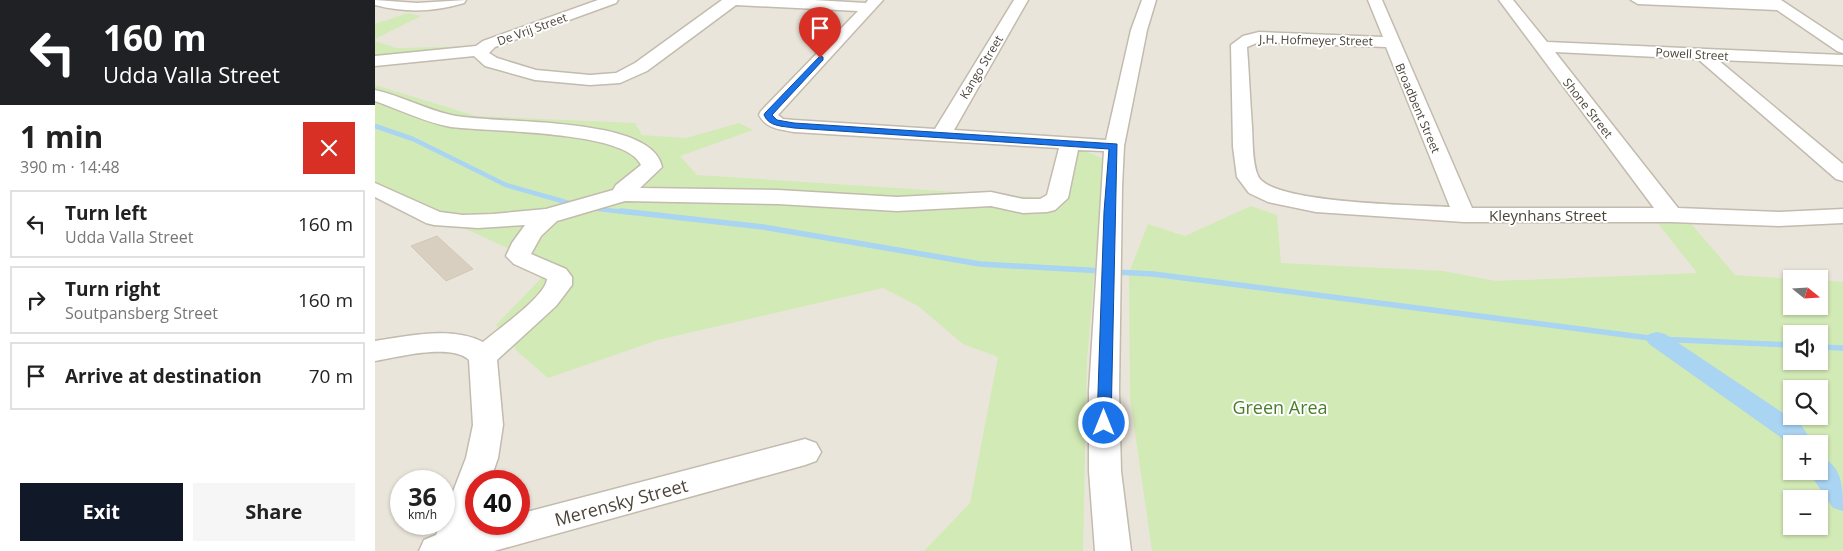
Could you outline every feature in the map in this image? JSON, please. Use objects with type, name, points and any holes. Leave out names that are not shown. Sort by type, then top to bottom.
[{"type":"street","points":[[375,1],[409,8],[433,7],[459,0]]},
{"type":"street","name":"De Vrij Street","points":[[611,0],[489,44],[481,50],[482,56],[491,62],[535,75],[590,80],[620,78],[641,67],[733,0]]},
{"type":"street","points":[[729,0],[873,4]]},
{"type":"street","name":"Kango Street","points":[[941,135],[1021,0]]},
{"type":"street","points":[[1113,551],[1105,472],[1104,391],[1109,212],[1114,146],[1139,30],[1149,0]]},
{"type":"street","name":"Broadbent Street","points":[[1375,0],[1463,214]]},
{"type":"street","name":"Shone Street","points":[[1505,0],[1671,215]]},
{"type":"street","points":[[1638,0],[1776,3],[1843,48]]},
{"type":"street","points":[[873,4],[768,115],[774,122],[794,126],[1114,146]]},
{"type":"street","name":"J.H. Hofmeyer Street","points":[[1257,188],[1248,177],[1243,147],[1239,45],[1249,39],[1259,37],[1391,42]]},
{"type":"street","name":"Powell Street","points":[[1541,46],[1843,60]]},
{"type":"street","points":[[375,61],[481,50]]},
{"type":"street","points":[[1702,54],[1843,175]]},
{"type":"street","points":[[375,95],[451,121],[582,131],[622,141],[641,152],[651,161],[652,167],[625,190],[624,194]]},
{"type":"street","points":[[375,189],[434,218],[482,222],[551,215],[624,194],[778,197],[897,204],[991,199],[1023,206],[1040,206],[1053,202],[1059,194],[1070,143]]},
{"type":"street","name":"Kleynhans Street","points":[[1257,188],[1276,196],[1316,205],[1463,214],[1671,215],[1779,219],[1843,216]]},
{"type":"street","points":[[483,357],[538,308],[559,285],[560,279],[557,274],[527,263],[518,256],[525,242],[538,225],[551,215]]},
{"type":"street","points":[[375,352],[407,346],[455,344],[471,348],[483,357],[488,425],[481,458],[443,549]]},
{"type":"street","name":"Merensky Street","points":[[443,549],[805,452]]},
{"type":"shaded area","points":[[375,0],[1843,0],[1843,551],[375,551]]},
{"type":"green space","points":[[408,13],[421,16],[375,39],[375,24]]},
{"type":"green space","points":[[375,41],[397,48],[482,46],[381,63],[375,67]]},
{"type":"green space","points":[[375,85],[476,116],[635,123],[642,135],[686,138],[739,123],[753,130],[680,156],[697,175],[1065,199],[1078,148],[1104,159],[1087,360],[1083,551],[924,551],[970,503],[998,357],[963,344],[918,306],[883,288],[658,340],[548,378],[518,352],[496,325],[551,268],[375,187]]},
{"type":"green space","name":"Green Area","points":[[1251,206],[1277,215],[1281,263],[1443,271],[1496,281],[1697,273],[1656,221],[1687,219],[1735,275],[1783,278],[1783,315],[1828,315],[1828,281],[1843,282],[1843,551],[1152,551],[1130,398],[1129,273],[1148,224],[1185,236]]},
{"type":"building","points":[[437,236],[473,269],[446,281],[411,246]]},
{"type":"waterway","points":[[375,126],[413,139],[506,185],[576,205]]},
{"type":"waterway","points":[[590,208],[633,213]]},
{"type":"waterway","points":[[621,211],[763,227],[980,264],[1104,271]]},
{"type":"waterway","points":[[1115,272],[1153,274],[1657,339],[1783,345]]},
{"type":"waterway","points":[[1657,339],[1794,435]]},
{"type":"waterway","points":[[1828,347],[1843,348]]},
{"type":"waterway","points":[[1828,479],[1843,500]]},
{"type":"route","points":[[820,58],[768,115],[770,119],[774,122],[794,126],[1114,146],[1109,212],[1104,423]]}]
